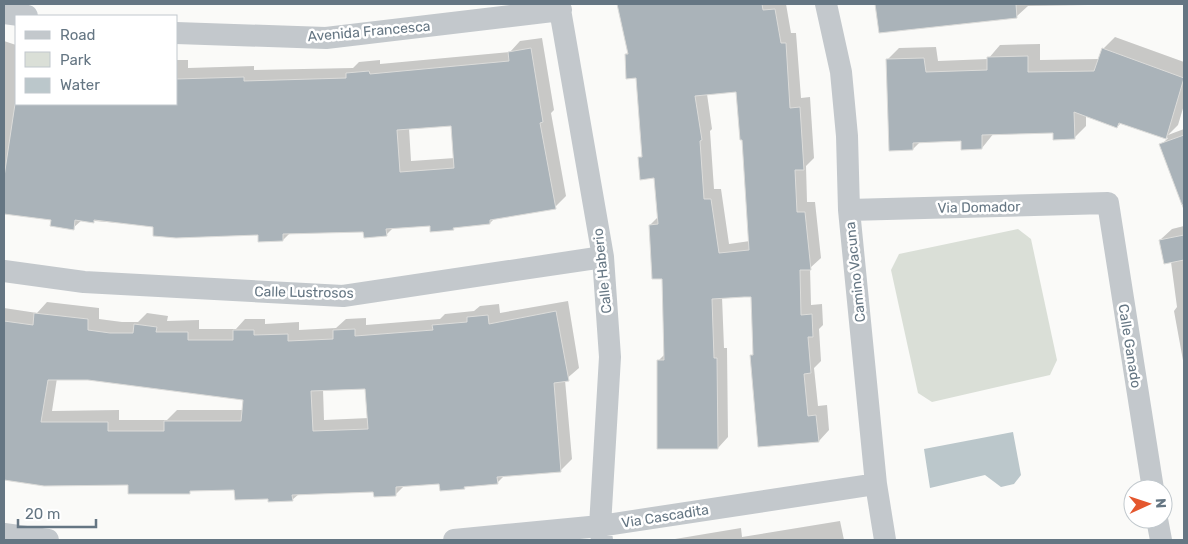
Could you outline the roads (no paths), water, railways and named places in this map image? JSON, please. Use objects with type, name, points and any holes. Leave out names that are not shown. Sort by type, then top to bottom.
[{"type":"street","name":"Camino Vacuna","points":[[826,4],[840,72],[847,136],[849,210],[876,484],[885,540]]},
{"type":"street","name":"Avenida Francesca","points":[[178,33],[326,38],[560,7]]},
{"type":"street","name":"Calle Haberio","points":[[560,7],[603,257],[610,357],[601,533]]},
{"type":"street","points":[[4,13],[19,15]]},
{"type":"street","name":"Via Domador","points":[[849,210],[1108,203]]},
{"type":"street","name":"Calle Ganado","points":[[1108,203],[1151,479]]},
{"type":"street","name":"Calle Lustrosos","points":[[4,271],[84,282],[343,296],[603,257]]},
{"type":"street","name":"Via Cascadita","points":[[454,540],[601,533],[876,484]]},
{"type":"street","points":[[4,534],[48,540]]},
{"type":"water","points":[[1013,432],[1021,475],[1014,484],[1001,487],[985,475],[930,488],[924,449]]}]
